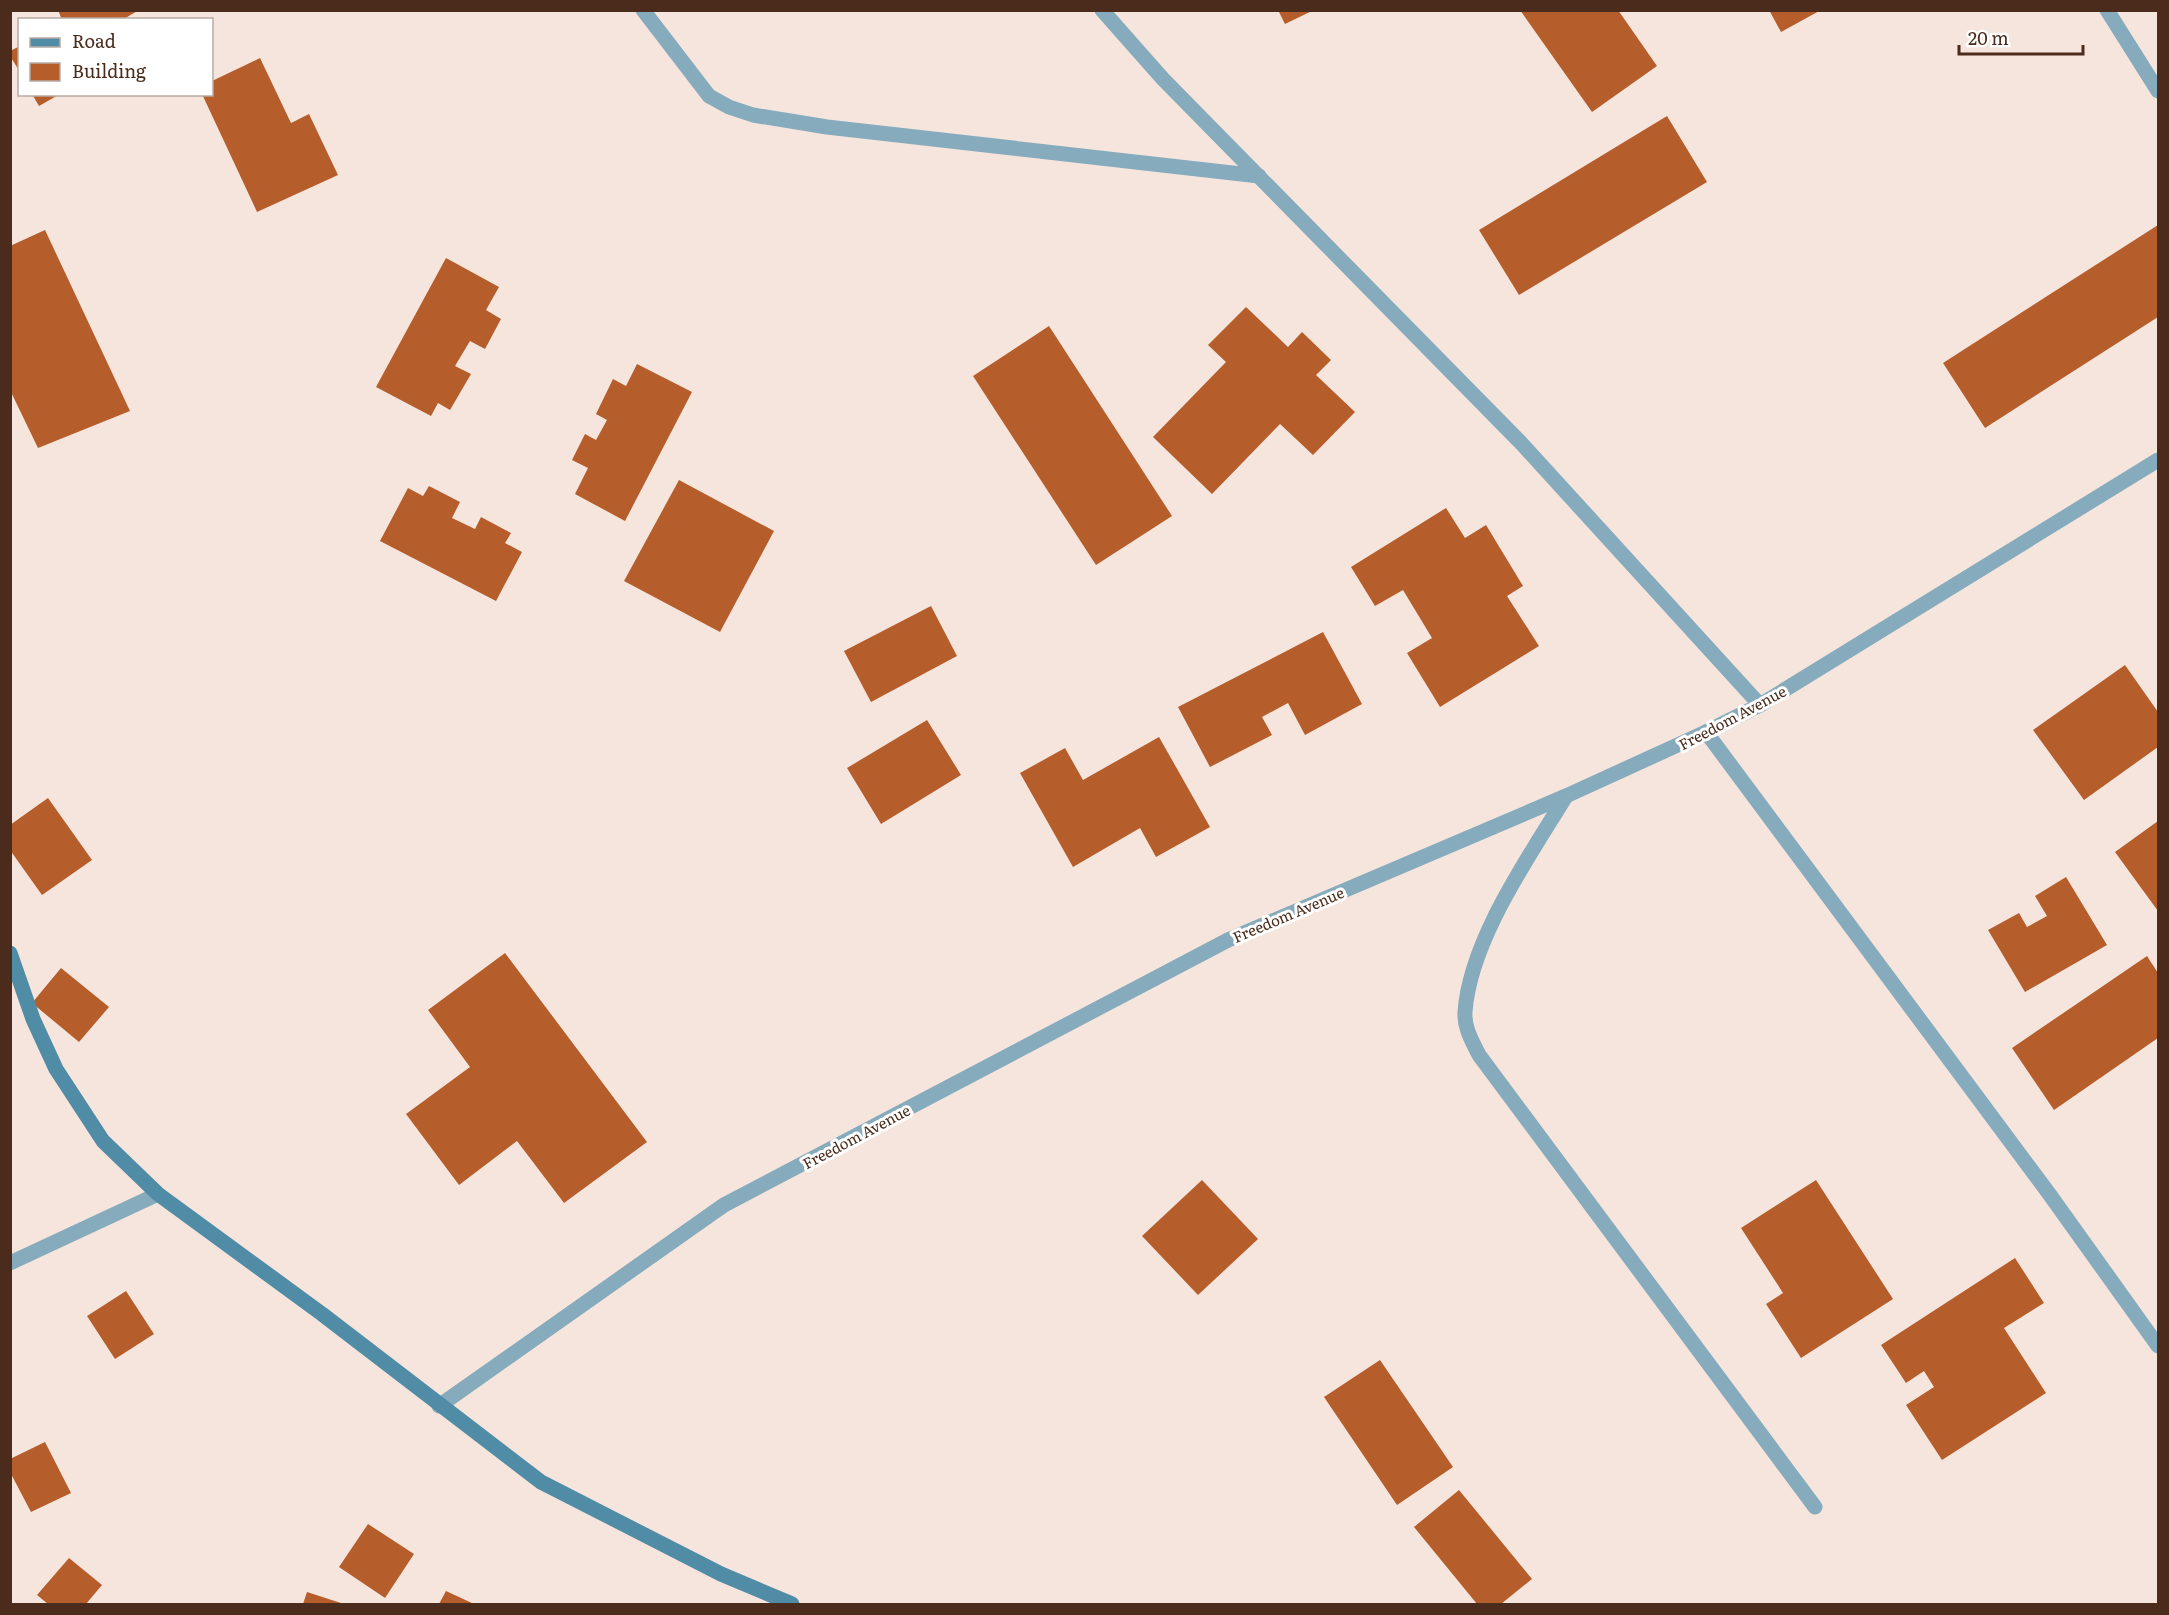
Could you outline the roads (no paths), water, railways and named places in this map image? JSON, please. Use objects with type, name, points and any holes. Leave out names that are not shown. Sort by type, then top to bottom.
[{"type":"street","points":[[643,10],[709,96],[729,107],[753,115],[826,127],[1259,176]]},
{"type":"street","points":[[1102,10],[1163,79],[1522,444],[1760,705]]},
{"type":"street","points":[[2107,10],[2158,91]]},
{"type":"street","name":"Freedom Avenue","points":[[439,1406],[724,1205],[1227,940],[1566,796],[1760,705],[2158,460]]},
{"type":"street","points":[[1706,732],[2050,1195],[2158,1346]]},
{"type":"street","points":[[1566,796],[1488,931],[1471,982],[1465,1013],[1468,1034],[1479,1055],[1815,1507]]},
{"type":"street","points":[[10,953],[33,1019],[56,1069],[103,1141],[158,1194],[322,1314],[541,1482],[721,1574],[792,1605]]},
{"type":"street","points":[[10,1263],[158,1194]]}]
